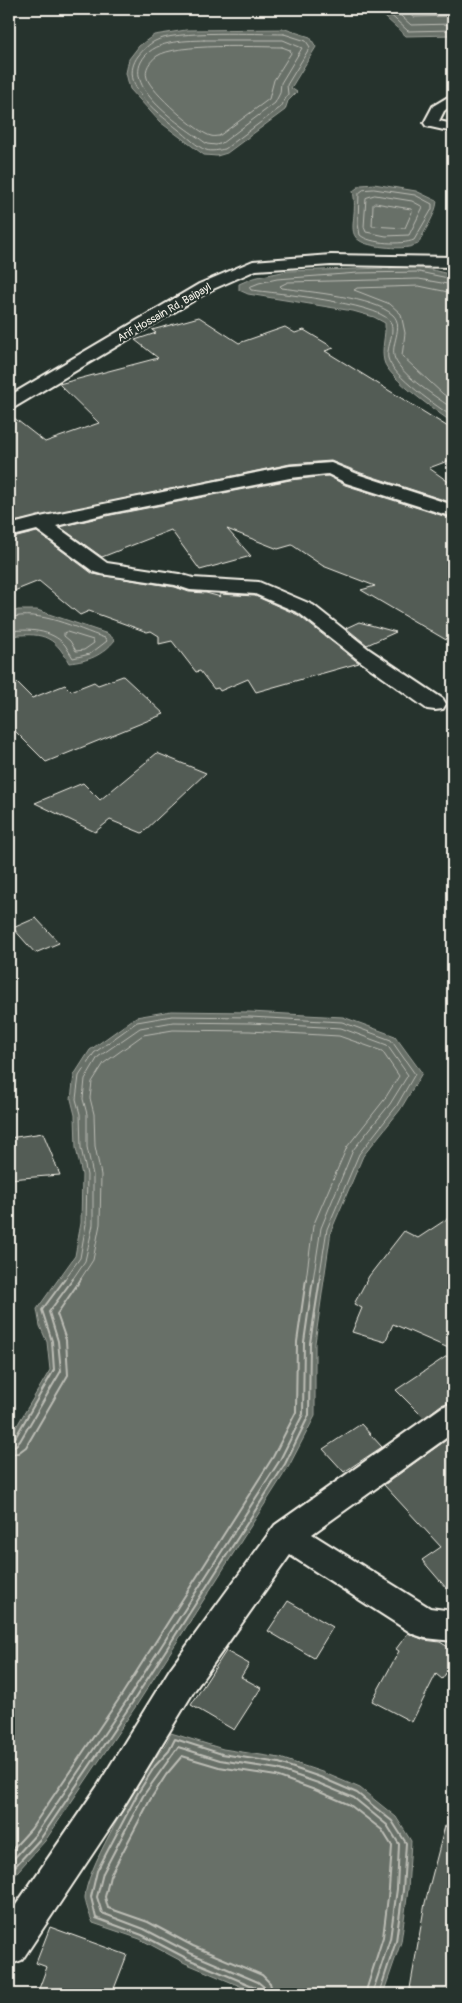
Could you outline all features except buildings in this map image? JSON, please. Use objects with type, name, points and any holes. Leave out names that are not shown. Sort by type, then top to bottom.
[{"type":"street","points":[[453,98],[438,109],[430,123],[453,128]]},
{"type":"street","name":"Arif Hossain Rd, Baipayl","points":[[9,403],[205,287],[253,266],[331,260],[453,262]]},
{"type":"street","points":[[9,531],[106,508],[290,472],[331,468],[353,480],[453,511]]},
{"type":"street","points":[[40,524],[101,568],[178,580],[190,584],[243,586],[268,591],[306,609],[363,654],[435,704]]},
{"type":"street","points":[[9,1947],[109,1799],[182,1680],[286,1535],[453,1416]]},
{"type":"street","points":[[286,1535],[425,1623],[453,1626]]},
{"type":"water","points":[[376,9],[453,9],[453,35],[406,36]]},
{"type":"water","points":[[285,29],[310,37],[316,47],[291,88],[297,92],[288,101],[285,110],[227,153],[217,156],[204,155],[160,122],[130,89],[126,73],[129,59],[139,46],[154,35],[186,30]]},
{"type":"water","points":[[374,184],[416,191],[437,201],[432,217],[418,244],[397,248],[384,247],[369,245],[360,241],[355,236],[353,230],[353,191],[361,185]]},
{"type":"water","points":[[420,267],[453,275],[453,423],[403,385],[387,368],[383,356],[385,323],[374,317],[353,311],[248,294],[239,290],[239,284],[253,278],[287,271]]},
{"type":"water","points":[[18,610],[37,610],[108,634],[115,640],[110,646],[94,657],[69,663],[57,646],[45,637],[37,635],[9,636],[9,614]]},
{"type":"water","points":[[171,1011],[250,1012],[343,1017],[395,1036],[422,1073],[400,1110],[363,1156],[331,1231],[315,1343],[315,1416],[289,1466],[136,1706],[45,1841],[9,1881],[9,1439],[50,1370],[47,1342],[40,1326],[37,1309],[75,1256],[81,1223],[82,1175],[76,1148],[75,1115],[71,1099],[74,1075],[90,1050],[136,1017]]},
{"type":"water","points":[[171,1733],[223,1749],[280,1758],[322,1772],[360,1788],[396,1817],[411,1841],[408,1890],[401,1942],[383,1994],[259,1994],[185,1963],[140,1939],[93,1923],[85,1898],[92,1871],[120,1815]]}]
